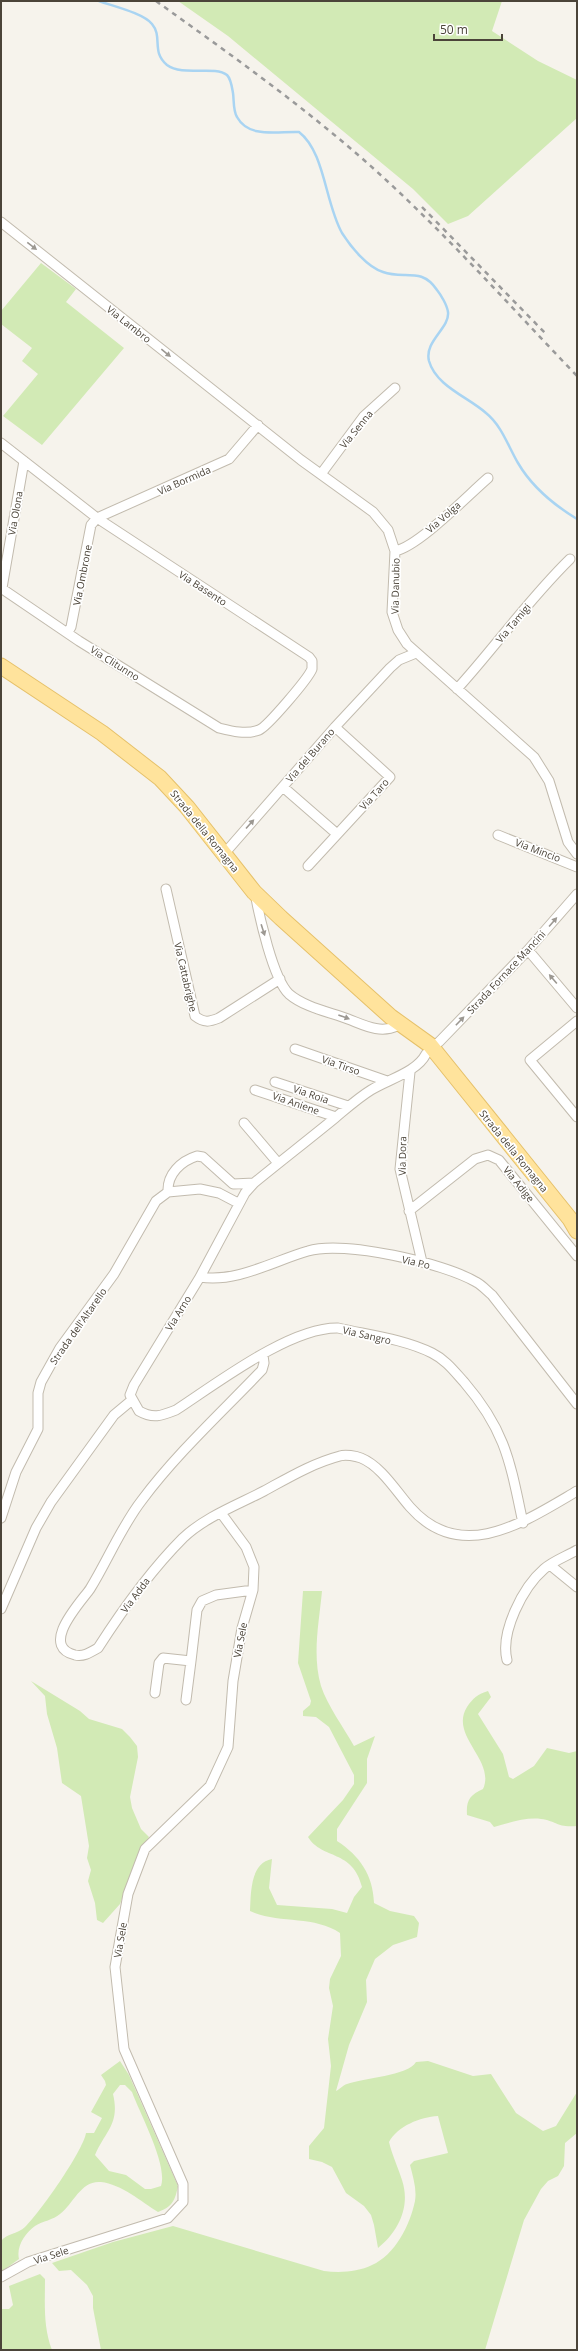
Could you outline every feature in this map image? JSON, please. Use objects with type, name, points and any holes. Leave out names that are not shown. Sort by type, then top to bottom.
[{"type":"main road","name":"Strada della Romagna","points":[[1,666],[102,733],[160,778],[187,807],[254,892],[394,1021],[402,1023],[426,1050],[443,1060],[458,1082],[575,1225]]},
{"type":"street","name":"Via Lambro","points":[[1,222],[258,425]]},
{"type":"street","name":"Via Senna","points":[[321,474],[364,416],[395,388]]},
{"type":"street","name":"Via Danubio","points":[[258,425],[373,512],[388,530],[395,551],[392,612],[398,630],[407,644],[416,653],[534,757],[543,768],[549,781],[568,842],[577,854]]},
{"type":"street","name":"Via Bormida","points":[[97,518],[229,460],[258,425]]},
{"type":"street","name":"Via Basento","points":[[1,443],[97,518],[310,659],[312,664],[311,672],[266,725],[252,732],[232,732]]},
{"type":"street","name":"Via Olona","points":[[2,588],[24,461]]},
{"type":"street","name":"Via Volga","points":[[395,551],[404,549],[422,536],[488,478]]},
{"type":"street","name":"Via Ombrone","points":[[68,632],[71,628],[91,525],[97,518]]},
{"type":"street","name":"Via Tamigi","points":[[457,689],[521,615],[545,583],[570,559]]},
{"type":"street","name":"Via Clitunno","points":[[2,588],[219,728],[232,732]]},
{"type":"street","points":[[399,660],[407,644]]},
{"type":"street","points":[[399,660],[416,653]]},
{"type":"street","name":"Via del Burano","points":[[224,854],[335,727],[399,660]]},
{"type":"street","name":"Via Taro","points":[[308,866],[390,777],[335,727]]},
{"type":"street","points":[[283,786],[337,834]]},
{"type":"street","name":"Via Mincio","points":[[498,835],[577,867]]},
{"type":"street","name":"Via Cattabrighe","points":[[166,889],[195,1016],[201,1021],[208,1022],[219,1018],[280,979]]},
{"type":"street","points":[[254,892],[261,924],[280,979],[289,993],[301,1002],[378,1030],[394,1021]]},
{"type":"street","name":"Strada Fornace Mancini","points":[[426,1050],[439,1042],[528,950],[577,894]]},
{"type":"street","points":[[528,950],[575,1002]]},
{"type":"street","points":[[577,1020],[530,1060],[577,1117]]},
{"type":"street","name":"Via Tirso","points":[[295,1049],[387,1081]]},
{"type":"street","points":[[411,1070],[426,1050]]},
{"type":"street","name":"Via Arno","points":[[132,1400],[131,1390],[200,1277],[238,1203],[254,1183],[348,1106],[387,1081],[403,1072],[411,1070]]},
{"type":"street","name":"Via Dora","points":[[411,1070],[400,1169],[422,1262]]},
{"type":"street","name":"Via Roia","points":[[275,1082],[348,1106]]},
{"type":"street","name":"Via Aniene","points":[[255,1090],[336,1117]]},
{"type":"street","points":[[244,1123],[278,1163]]},
{"type":"street","name":"Via Adige","points":[[409,1211],[475,1159],[488,1155],[499,1160],[577,1256]]},
{"type":"street","points":[[238,1203],[219,1193],[200,1189],[168,1192],[169,1178],[179,1165],[197,1156],[203,1157],[232,1184],[254,1183]]},
{"type":"street","name":"Strada dell'Altarello","points":[[1,1518],[16,1472],[38,1429],[38,1393],[41,1382],[60,1348],[117,1270],[152,1208],[168,1192]]},
{"type":"street","name":"Via Po","points":[[200,1277],[225,1278],[310,1250],[352,1248],[422,1262],[477,1282],[492,1296],[577,1404]]},
{"type":"street","name":"Via Sangro","points":[[132,1400],[138,1412],[154,1418],[162,1416],[176,1410],[263,1355],[310,1332],[326,1328],[338,1328],[417,1347],[447,1362],[479,1400],[497,1429],[510,1459],[523,1523]]},
{"type":"street","name":"Via Adda","points":[[263,1355],[262,1370],[161,1476],[129,1518],[90,1588],[63,1627],[60,1639],[65,1649],[76,1655],[86,1655],[98,1648],[120,1613],[168,1555],[184,1538],[203,1522],[321,1462],[342,1455],[361,1458],[376,1468],[420,1518],[434,1528],[454,1535],[476,1536],[498,1532],[523,1523],[577,1491]]},
{"type":"street","points":[[1,1609],[36,1528],[51,1502],[114,1414],[132,1400]]},
{"type":"street","name":"Via Sele","points":[[1,2277],[28,2262],[168,2218],[183,2202],[183,2184],[124,2049],[115,1967],[128,1894],[145,1849],[210,1786],[228,1747],[233,1681],[242,1628],[253,1590],[254,1566],[246,1547],[221,1513]]},
{"type":"street","points":[[507,1660],[505,1642],[516,1608],[544,1569],[577,1550]]},
{"type":"street","points":[[550,1565],[577,1587]]},
{"type":"street","points":[[186,1700],[198,1610],[202,1601],[216,1595],[253,1590]]},
{"type":"street","points":[[155,1693],[159,1663],[163,1658],[191,1661]]},
{"type":"green space","points":[[178,1],[502,1],[492,31],[538,61],[577,80],[577,118],[468,216],[448,224],[413,189],[228,36]]},
{"type":"green space","points":[[41,263],[76,289],[66,302],[124,348],[42,445],[3,416],[38,374],[22,361],[32,348],[1,324],[1,311]]},
{"type":"green space","points":[[303,1591],[322,1591],[317,1639],[317,1663],[321,1686],[327,1701],[354,1746],[375,1736],[367,1759],[367,1783],[337,1829],[337,1841],[352,1853],[364,1867],[371,1884],[374,1903],[390,1911],[414,1916],[419,1923],[417,1937],[393,1945],[375,1959],[366,1980],[367,2002],[349,2045],[336,2091],[347,2084],[395,2074],[411,2067],[416,2062],[428,2061],[473,2076],[491,2074],[516,2113],[543,2131],[556,2126],[577,2092],[577,2133],[565,2143],[564,2166],[558,2176],[548,2181],[541,2189],[524,2220],[485,2350],[101,2350],[93,2308],[93,2296],[87,2285],[71,2270],[59,2271],[52,2263],[113,2242],[173,2226],[324,2271],[355,2271],[372,2265],[388,2254],[405,2229],[415,2201],[414,2183],[410,2165],[414,2161],[448,2153],[438,2116],[424,2118],[410,2123],[393,2136],[389,2142],[402,2180],[405,2200],[404,2209],[397,2227],[378,2248],[371,2215],[364,2206],[346,2193],[332,2167],[322,2162],[309,2159],[309,2146],[324,2128],[331,2066],[328,2039],[333,2006],[329,1988],[330,1979],[341,1956],[340,1933],[330,1927],[319,1924],[261,1915],[250,1911],[253,1880],[256,1872],[259,1866],[272,1859],[269,1888],[277,1905],[332,1909],[347,1913],[354,1897],[362,1887],[358,1875],[352,1866],[337,1856],[321,1849],[308,1837],[343,1800],[354,1784],[354,1775],[329,1727],[316,1717],[303,1716],[303,1711],[310,1705],[311,1701],[298,1663]]},
{"type":"green space","points":[[31,1681],[80,1711],[89,1719],[122,1729],[137,1746],[138,1757],[130,1797],[132,1808],[141,1829],[149,1837],[139,1852],[120,1904],[103,1923],[97,1920],[95,1903],[88,1881],[91,1870],[87,1858],[89,1846],[81,1796],[62,1783],[57,1748],[47,1714],[45,1696]]},
{"type":"green space","points":[[488,1691],[491,1697],[478,1714],[503,1754],[509,1777],[513,1779],[534,1766],[547,1748],[569,1753],[577,1751],[577,1826],[565,1826],[541,1819],[529,1819],[494,1827],[490,1822],[467,1815],[468,1802],[475,1793],[483,1789],[485,1778],[479,1758],[464,1728],[463,1718],[471,1701]]},
{"type":"green space","points":[[120,2061],[129,2075],[178,2186],[174,2200],[170,2206],[158,2212],[116,2186],[109,2183],[94,2182],[83,2188],[60,2214],[38,2224],[31,2229],[20,2245],[18,2254],[19,2259],[1,2272],[1,2241],[6,2236],[25,2227],[32,2220],[69,2167],[83,2142],[86,2133],[94,2133],[102,2118],[91,2112],[106,2085],[101,2075]],"holes":[[[120,2085],[125,2085],[132,2092],[157,2153],[161,2166],[161,2186],[145,2189],[126,2175],[109,2171],[95,2155],[113,2120],[115,2113],[113,2094]]]},
{"type":"green space","points":[[40,2274],[45,2279],[46,2324],[52,2350],[1,2350],[1,2309],[9,2309],[13,2305],[9,2286]]},
{"type":"waterway","points":[[99,1],[135,13],[148,20],[152,24],[157,34],[159,55],[167,65],[181,70],[214,71],[227,75],[232,86],[234,108],[237,117],[242,124],[257,131],[274,133],[299,132],[308,141],[320,165],[336,221],[342,233],[355,250],[371,266],[383,272],[425,278],[439,292],[444,300],[448,312],[448,318],[433,341],[428,354],[433,370],[445,384],[479,407],[492,418],[501,430],[518,463],[530,480],[544,495],[577,519]]},
{"type":"railway","points":[[156,1],[289,98],[365,161],[447,239],[577,376]]},
{"type":"railway","points":[[422,207],[546,334]]}]
